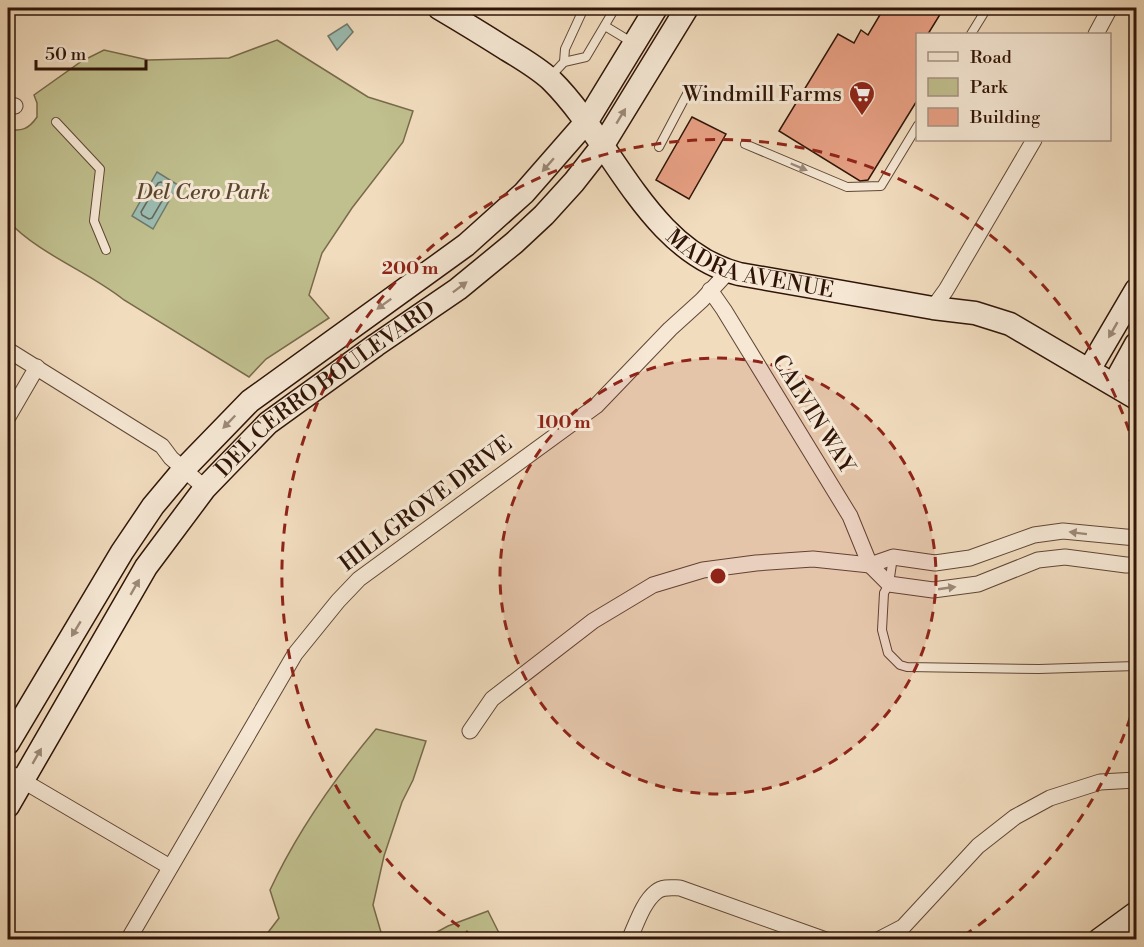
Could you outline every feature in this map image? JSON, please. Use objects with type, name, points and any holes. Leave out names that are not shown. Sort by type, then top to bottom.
[{"type":"street","name":"DEL CERRO BOULEVARD","points":[[8,743],[122,552],[153,506],[184,469],[250,401],[466,245],[524,193],[587,121],[656,8]]},
{"type":"street","name":"DEL CERRO BOULEVARD","points":[[8,806],[15,776],[146,567],[205,488],[268,423],[458,289],[514,243],[574,182],[603,145],[687,8]]},
{"type":"street","points":[[1097,33],[1110,8]]},
{"type":"street","name":"MADRA AVENUE","points":[[445,9],[528,63],[556,70],[644,206],[679,242],[708,263],[728,272],[933,308],[975,313],[1010,324],[1137,398]]},
{"type":"street","points":[[933,308],[946,290],[1033,141]]},
{"type":"street","name":"HILLGROVE DRIVE","points":[[128,939],[295,654],[338,601],[359,579],[596,406],[728,272]]},
{"type":"street","points":[[1089,370],[1137,290]]},
{"type":"street","name":"CALVIN WAY","points":[[710,291],[724,310],[850,516],[870,565]]},
{"type":"street","points":[[1113,384],[1137,344]]},
{"type":"street","points":[[8,350],[162,446],[171,458],[205,488]]},
{"type":"street","points":[[8,417],[37,367]]},
{"type":"street","points":[[470,731],[492,699],[593,621],[653,585],[703,570],[813,559],[870,565],[893,557],[934,563],[970,558],[1034,535],[1063,531],[1137,538]]},
{"type":"street","points":[[870,565],[890,584],[933,590],[978,584],[1038,560],[1065,557],[1126,565],[1137,564]]},
{"type":"street","points":[[15,776],[170,867]]},
{"type":"street","points":[[878,939],[903,927],[978,846],[1015,816],[1050,798],[1100,782],[1137,780]]},
{"type":"street","points":[[629,939],[646,905],[656,891],[668,887],[680,888],[825,939]]},
{"type":"street","points":[[1099,939],[1137,913]]},
{"type":"lane","points":[[556,70],[586,57],[615,8]]},
{"type":"lane","points":[[972,33],[987,8]]},
{"type":"lane","points":[[556,70],[583,10]]},
{"type":"lane","points":[[604,26],[634,44]]},
{"type":"lane","points":[[659,147],[687,94]]},
{"type":"lane","points":[[56,122],[100,170],[94,221],[106,250]]},
{"type":"lane","points":[[745,144],[847,187],[881,186],[916,128]]},
{"type":"lane","points":[[893,557],[890,584],[884,593],[882,630],[888,653],[900,665],[1039,669],[1137,666]]},
{"type":"green space","name":"Del Cero Park","points":[[277,40],[368,97],[413,111],[403,142],[352,208],[322,253],[309,295],[329,318],[266,359],[249,377],[35,244],[8,221],[8,129],[21,130],[28,127],[37,117],[37,103],[34,95],[82,61],[104,50],[148,60],[229,58]]},
{"type":"green space","points":[[376,729],[426,741],[384,856],[373,905],[383,939],[263,939],[279,918],[270,890],[292,847],[318,806]]},
{"type":"green space","points":[[488,911],[502,939],[424,939],[448,926]]},
{"type":"water","points":[[347,24],[353,32],[337,50],[328,36]]},
{"type":"water","points":[[157,172],[178,185],[153,229],[132,216]]},
{"type":"building","points":[[884,8],[944,8],[929,33],[916,33],[916,102],[868,180],[860,181],[779,131],[838,34],[854,43],[861,30],[868,35]]},
{"type":"building","points":[[692,117],[726,134],[689,199],[656,180]]},
{"type":"place","name":"Windmill Farms","points":[[862,117]]}]
